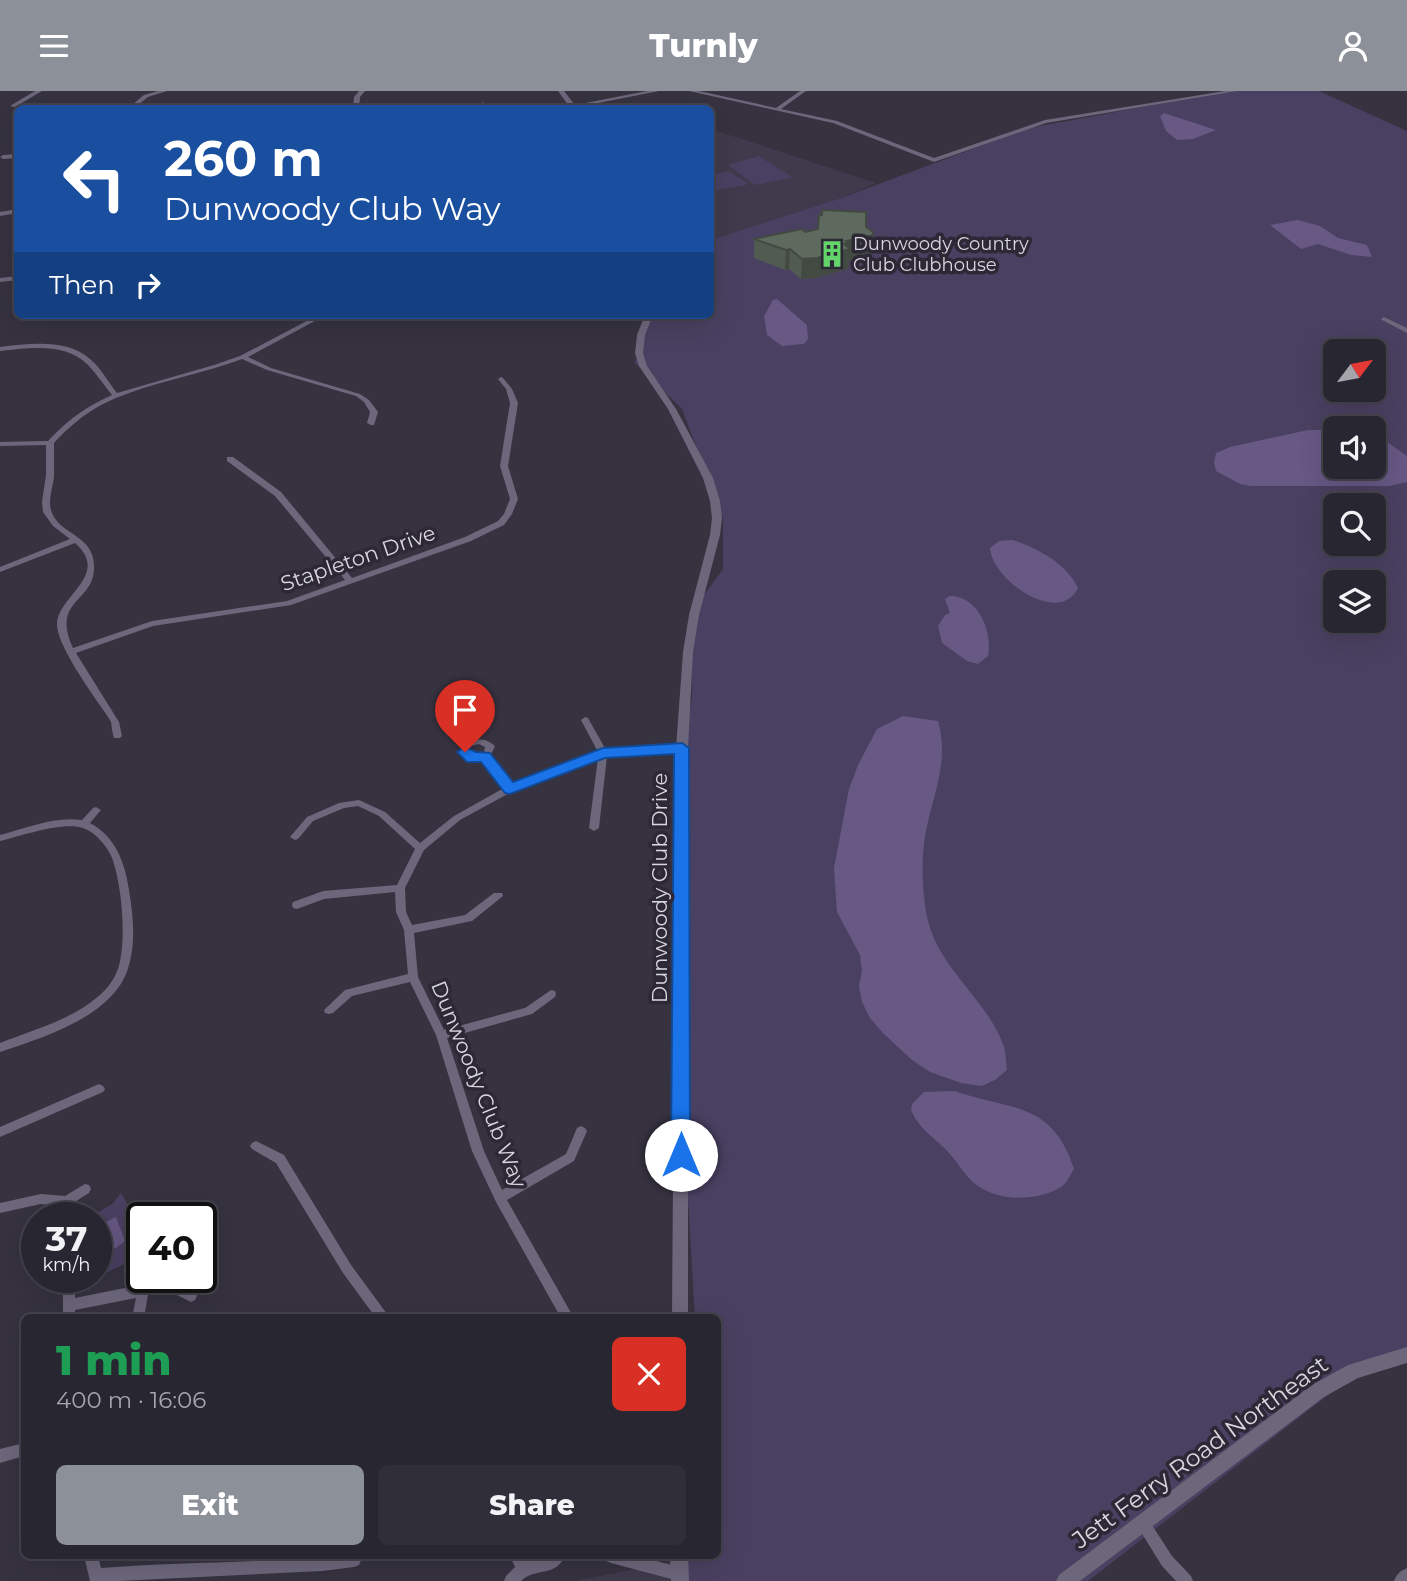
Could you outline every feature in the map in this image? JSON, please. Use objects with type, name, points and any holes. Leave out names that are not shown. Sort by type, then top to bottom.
[{"type":"street","points":[[15,105],[39,91]]},
{"type":"street","points":[[134,105],[146,96],[163,91]]},
{"type":"street","points":[[561,91],[572,105]]},
{"type":"street","points":[[584,105],[656,91]]},
{"type":"street","points":[[692,91],[778,108],[851,127],[926,159],[943,158],[1045,122],[1234,91]]},
{"type":"street","points":[[778,108],[803,91]]},
{"type":"street","points":[[3,157],[14,156]]},
{"type":"street","points":[[117,736],[116,722],[67,644],[61,622],[89,579],[91,566],[89,555],[77,540],[47,515],[50,443],[73,417],[115,395],[242,357],[315,319]]},
{"type":"street","name":"Dunwoody Club Drive","points":[[647,319],[641,335],[639,352],[643,366],[672,409],[708,478],[717,518],[688,652],[682,748],[680,1314]]},
{"type":"street","points":[[1384,319],[1407,331]]},
{"type":"street","points":[[0,349],[49,347],[80,356],[88,361],[115,395]]},
{"type":"street","points":[[242,357],[269,369],[359,395],[374,412],[371,423]]},
{"type":"street","name":"Stapleton Drive","points":[[72,651],[152,624],[288,603],[485,533],[501,523],[508,515],[514,499],[504,466],[504,452],[514,418],[514,403],[509,389],[501,379]]},
{"type":"street","points":[[0,444],[50,443]]},
{"type":"street","points":[[230,459],[278,494],[350,581]]},
{"type":"street","points":[[0,569],[77,540]]},
{"type":"street","points":[[585,720],[603,753],[594,828]]},
{"type":"street","points":[[297,905],[323,895],[400,888],[421,848],[457,818],[510,789],[603,753],[682,748]]},
{"type":"street","points":[[485,756],[510,789]]},
{"type":"street","points":[[295,838],[310,820],[342,805],[359,803],[382,814],[421,848]]},
{"type":"street","points":[[84,824],[96,810]]},
{"type":"street","points":[[0,838],[50,825],[84,824],[101,836],[116,856],[128,949],[119,979],[89,1011],[0,1048]]},
{"type":"street","name":"Dunwoody Club Way","points":[[400,888],[401,912],[409,930],[414,977],[441,1035],[478,1151],[500,1198],[566,1314]]},
{"type":"street","points":[[409,930],[468,918],[498,896]]},
{"type":"street","points":[[329,1010],[349,993],[414,977]]},
{"type":"street","points":[[441,1035],[528,1011],[551,994]]},
{"type":"street","points":[[0,1132],[99,1089]]},
{"type":"street","points":[[500,1198],[570,1157],[581,1131]]},
{"type":"street","points":[[256,1146],[280,1159],[347,1269],[381,1314]]},
{"type":"street","points":[[0,1208],[41,1199],[67,1201],[85,1189]]},
{"type":"street","points":[[69,1293],[69,1312],[135,1293]]},
{"type":"street","points":[[139,1314],[142,1293]]},
{"type":"street","points":[[185,1293],[191,1296]]},
{"type":"street","name":"Jett Ferry Road Northeast","points":[[1065,1581],[1318,1391],[1354,1371],[1407,1355]]},
{"type":"street","points":[[0,1456],[21,1451]]},
{"type":"street","points":[[1143,1524],[1167,1561],[1186,1581]]},
{"type":"street","points":[[92,1559],[95,1576],[133,1572],[310,1566],[354,1559]]},
{"type":"street","points":[[511,1581],[520,1562],[552,1563],[555,1559]]},
{"type":"street","points":[[626,1559],[679,1570]]},
{"type":"street","points":[[1401,1581],[1407,1575]]},
{"type":"shaded area","points":[[1230,91],[1319,91],[1407,131],[1407,1347],[1363,1368],[1088,1581],[673,1581],[672,1559],[721,1559],[721,1314],[695,1314],[681,1078],[682,941],[689,807],[680,765],[692,699],[692,611],[723,569],[723,518],[682,409],[635,363],[646,319],[714,319],[714,239],[844,197],[1029,128]]},
{"type":"shaded area","points":[[1164,113],[1216,130],[1193,139],[1177,140],[1166,131],[1160,116]]},
{"type":"shaded area","points":[[714,130],[876,183],[844,197],[714,239]]},
{"type":"shaded area","points":[[759,156],[791,176],[790,178],[755,185],[728,165]]},
{"type":"shaded area","points":[[728,171],[747,183],[714,190],[714,174]]},
{"type":"shaded area","points":[[1298,220],[1320,226],[1338,238],[1367,245],[1372,257],[1351,255],[1318,244],[1301,249],[1270,225]]},
{"type":"shaded area","points":[[777,299],[807,325],[808,339],[804,344],[782,346],[767,335],[764,316],[773,300]]},
{"type":"shaded area","points":[[1308,430],[1323,430],[1323,479],[1386,479],[1386,442],[1407,456],[1407,482],[1389,486],[1240,484],[1216,471],[1216,453],[1230,447]]},
{"type":"shaded area","points":[[1013,540],[1041,553],[1066,571],[1078,588],[1069,599],[1057,603],[1042,601],[1028,595],[1002,573],[990,548],[999,541]]},
{"type":"shaded area","points":[[950,596],[960,598],[976,608],[986,626],[988,656],[978,664],[967,661],[942,643],[938,626],[945,615],[950,613],[945,599]]},
{"type":"shaded area","points":[[903,716],[938,721],[941,765],[924,846],[924,901],[928,921],[942,954],[986,1013],[1004,1047],[1007,1070],[982,1086],[961,1083],[930,1072],[912,1060],[870,1018],[862,1002],[859,986],[862,971],[860,955],[837,912],[834,868],[849,789],[877,729]]},
{"type":"shaded area","points":[[955,1091],[1028,1112],[1042,1120],[1065,1147],[1074,1169],[1065,1183],[1052,1192],[1020,1198],[997,1195],[974,1183],[950,1154],[923,1128],[911,1110],[912,1104],[924,1092]]},
{"type":"shaded area","points":[[121,1193],[126,1203],[126,1263],[112,1270],[112,1204]]},
{"type":"shaded area","points":[[116,1217],[125,1241],[112,1249],[112,1219]]},
{"type":"shaded area","points":[[671,1562],[673,1581],[575,1581]]},
{"type":"building","points":[[822,210],[866,212],[866,227],[873,235],[847,241],[850,242],[844,244],[850,249],[802,259],[790,249],[754,239],[802,229],[805,232],[818,229]]},
{"type":"place","name":"Dunwoody Country Club Clubhouse","points":[[832,254]]},
{"type":"route","points":[[465,752],[473,758],[485,756],[510,789],[603,753],[682,748],[681,1155]]}]
